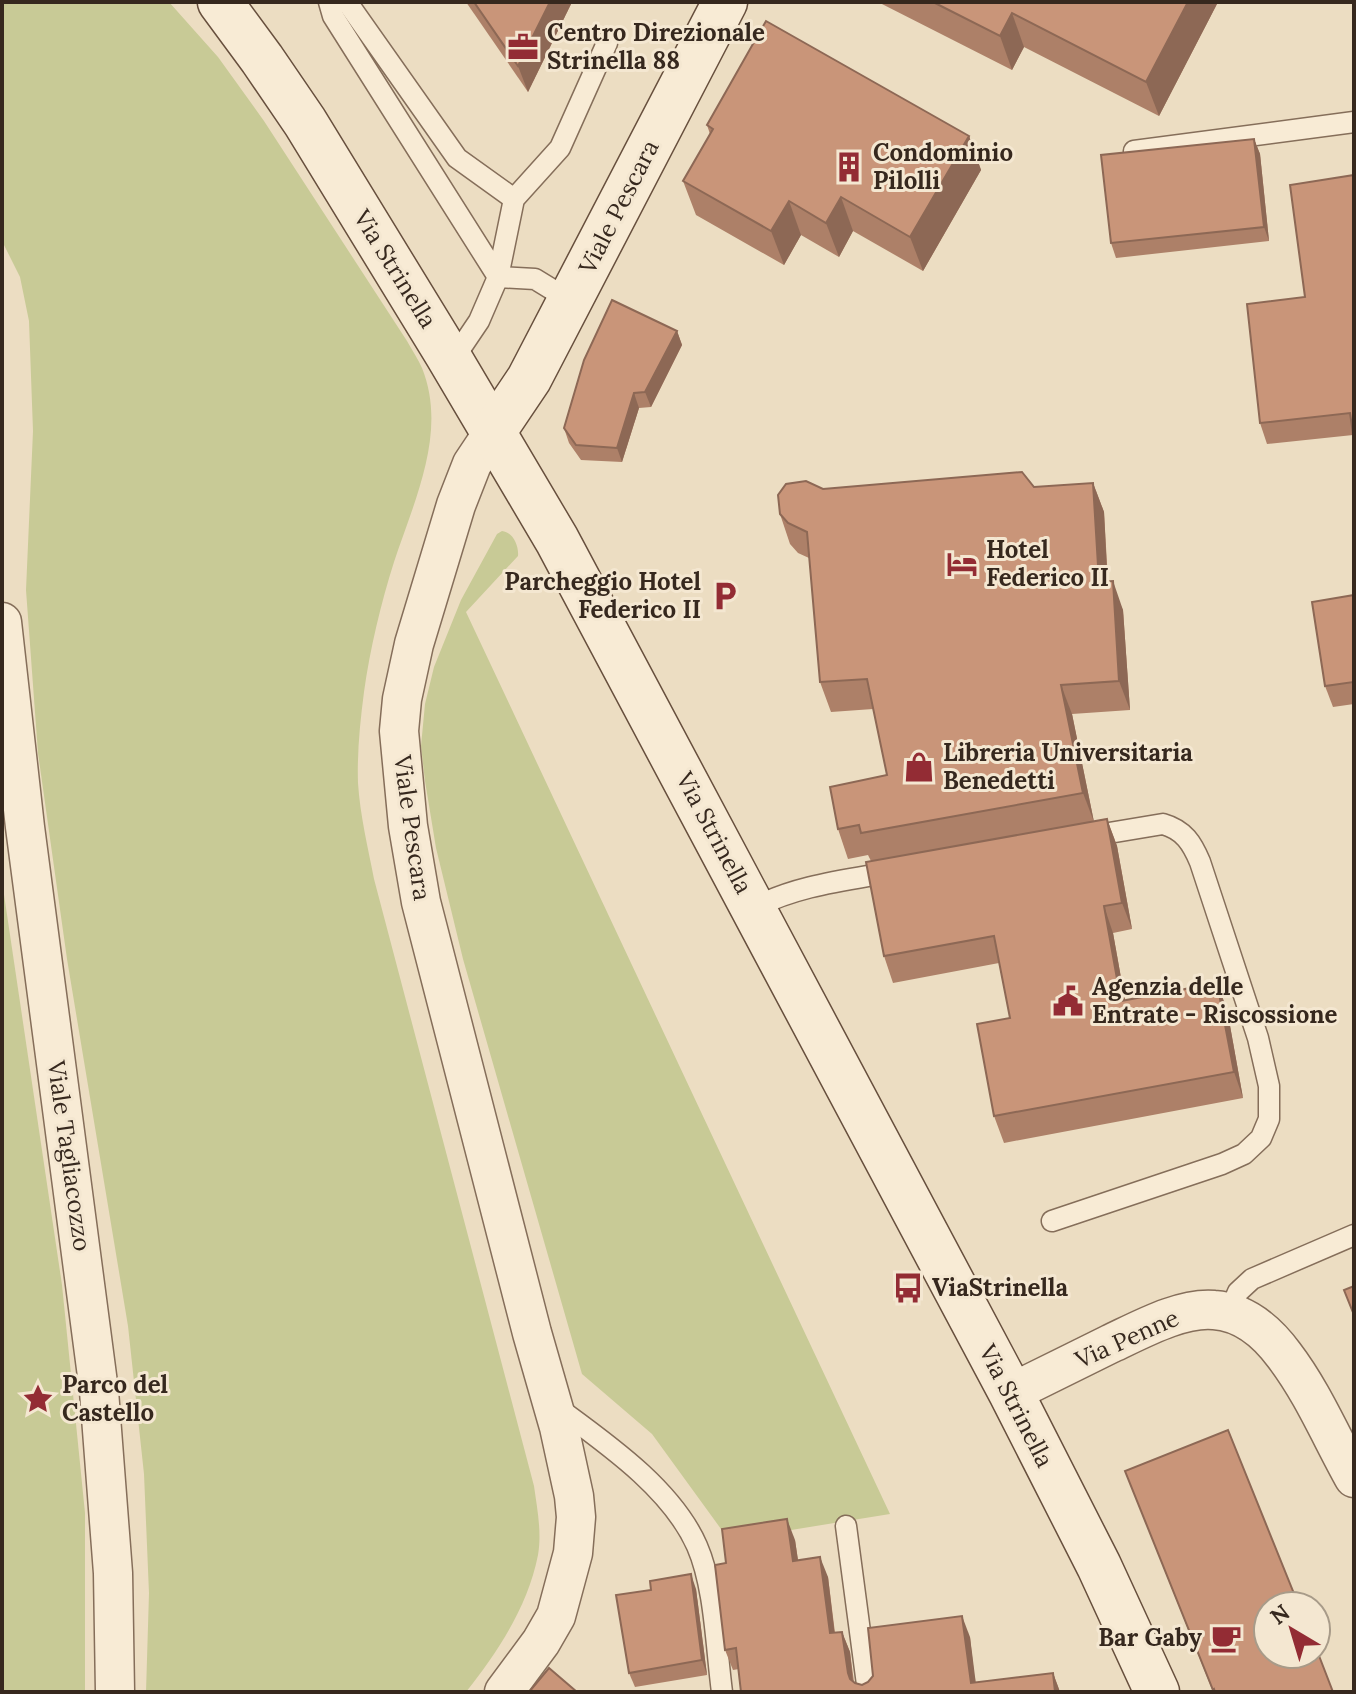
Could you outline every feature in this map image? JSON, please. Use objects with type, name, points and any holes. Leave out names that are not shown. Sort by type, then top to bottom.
[{"type":"main road","name":"Via Strinella","points":[[220,2],[305,122],[452,361],[563,550],[1011,1393],[1099,1566],[1137,1671],[1157,1692]]},
{"type":"main road","name":"Viale Pescara","points":[[494,431],[529,379],[571,301],[725,2]]},
{"type":"street","name":"Viale Pescara","points":[[494,431],[466,476],[451,519],[414,644],[400,714],[400,746],[408,826],[421,902],[574,1496],[573,1553],[556,1616],[504,1692]]},
{"type":"street","name":"Viale Tagliacozzo","points":[[2,622],[25,827],[99,1391],[113,1573],[115,1692]]},
{"type":"street","name":"Via Penne","points":[[1011,1393],[1175,1316],[1203,1310],[1229,1313]]},
{"type":"street","points":[[1229,1313],[1253,1324],[1284,1354],[1309,1393],[1354,1478]]},
{"type":"lane","points":[[329,2],[333,16],[498,277]]},
{"type":"lane","points":[[347,2],[457,158],[514,199]]},
{"type":"lane","points":[[452,361],[479,321],[498,277],[514,199],[560,148],[607,43]]},
{"type":"lane","points":[[1134,151],[1354,122]]},
{"type":"lane","points":[[498,277],[535,279],[571,301]]},
{"type":"lane","points":[[1052,1221],[1244,1154],[1266,1131],[1270,1099],[1266,1071],[1239,977],[1190,841],[1182,832],[1163,824],[1059,842]]},
{"type":"lane","points":[[754,908],[806,888],[919,867]]},
{"type":"lane","points":[[1229,1313],[1238,1292],[1252,1279],[1354,1235]]},
{"type":"lane","points":[[552,1403],[643,1476],[683,1522],[697,1546],[705,1571],[722,1692]]},
{"type":"lane","points":[[846,1526],[868,1692]]},
{"type":"green space","points":[[2,2],[169,2],[218,57],[264,121],[407,341],[422,368],[429,392],[430,441],[425,466],[389,578],[369,659],[360,726],[358,783],[374,879],[534,1486],[538,1511],[538,1555],[527,1592],[500,1645],[466,1692],[146,1692],[149,1593],[144,1474],[128,1326],[67,959],[38,753],[26,590],[33,431],[29,321],[20,277],[2,241]]},
{"type":"green space","points":[[502,531],[514,540],[518,556],[466,612],[890,1514],[729,1540],[652,1434],[582,1374],[463,959],[436,848],[421,746],[425,704],[434,667],[461,600],[497,534]]},
{"type":"green space","name":"Parco del Castello","points":[[2,881],[62,1285],[85,1513],[85,1692],[2,1692]]},
{"type":"building","points":[[474,2],[550,2],[518,66]]},
{"type":"building","points":[[933,2],[1188,2],[1146,82],[1012,13],[1000,36]]},
{"type":"building","name":"Condominio Pilolli","points":[[766,21],[969,136],[910,237],[841,197],[826,223],[789,201],[771,231],[683,181],[713,129],[707,125]]},
{"type":"building","points":[[1254,139],[1264,227],[1111,243],[1101,155]]},
{"type":"building","points":[[1354,175],[1354,440],[1350,413],[1260,423],[1247,304],[1305,297],[1290,185]]},
{"type":"building","points":[[612,300],[677,331],[645,392],[634,393],[617,448],[576,445],[564,428],[584,360]]},
{"type":"building","points":[[1022,472],[1034,487],[1093,483],[1099,582],[1113,581],[1119,681],[1061,685],[1083,793],[861,833],[859,825],[838,829],[830,787],[887,775],[867,679],[820,682],[807,532],[788,523],[780,514],[778,495],[786,484],[806,481],[823,489]]},
{"type":"building","points":[[1354,595],[1354,682],[1325,686],[1312,602]]},
{"type":"building","name":"Agenzia delle Entrate - Riscossione","points":[[1107,819],[1122,903],[1104,906],[1121,1001],[1217,983],[1234,1072],[994,1116],[977,1024],[1010,1018],[994,936],[884,956],[866,862]]},
{"type":"building","points":[[1354,1286],[1354,1315],[1344,1290]]},
{"type":"building","points":[[1228,1430],[1293,1590],[1252,1590],[1252,1670],[1324,1670],[1333,1692],[1213,1690],[1125,1471]]},
{"type":"building","points":[[787,1519],[793,1561],[820,1557],[830,1633],[842,1632],[848,1673],[855,1683],[862,1685],[873,1676],[868,1628],[962,1616],[971,1683],[1053,1673],[1055,1692],[741,1692],[736,1648],[725,1650],[715,1565],[726,1563],[722,1529]]},
{"type":"building","points":[[691,1574],[702,1660],[629,1673],[616,1595],[651,1590],[650,1581]]},
{"type":"building","points":[[549,1668],[577,1692],[529,1692]]},
{"type":"place","name":"Centro Direzionale Strinella 88","points":[[523,47]]},
{"type":"place","name":"Condominio Pilolli","points":[[849,167]]},
{"type":"place","name":"Hotel Federico II","points":[[962,564]]},
{"type":"place","name":"Parcheggio Hotel Federico II","points":[[725,596]]},
{"type":"place","name":"Libreria Universitaria Benedetti","points":[[919,767]]},
{"type":"place","name":"Agenzia delle Entrate - Riscossione","points":[[1068,1001]]},
{"type":"place","name":"ViaStrinella","points":[[908,1288]]},
{"type":"place","name":"Parco del Castello","points":[[38,1399]]},
{"type":"place","name":"Bar Gaby","points":[[1226,1638]]}]
